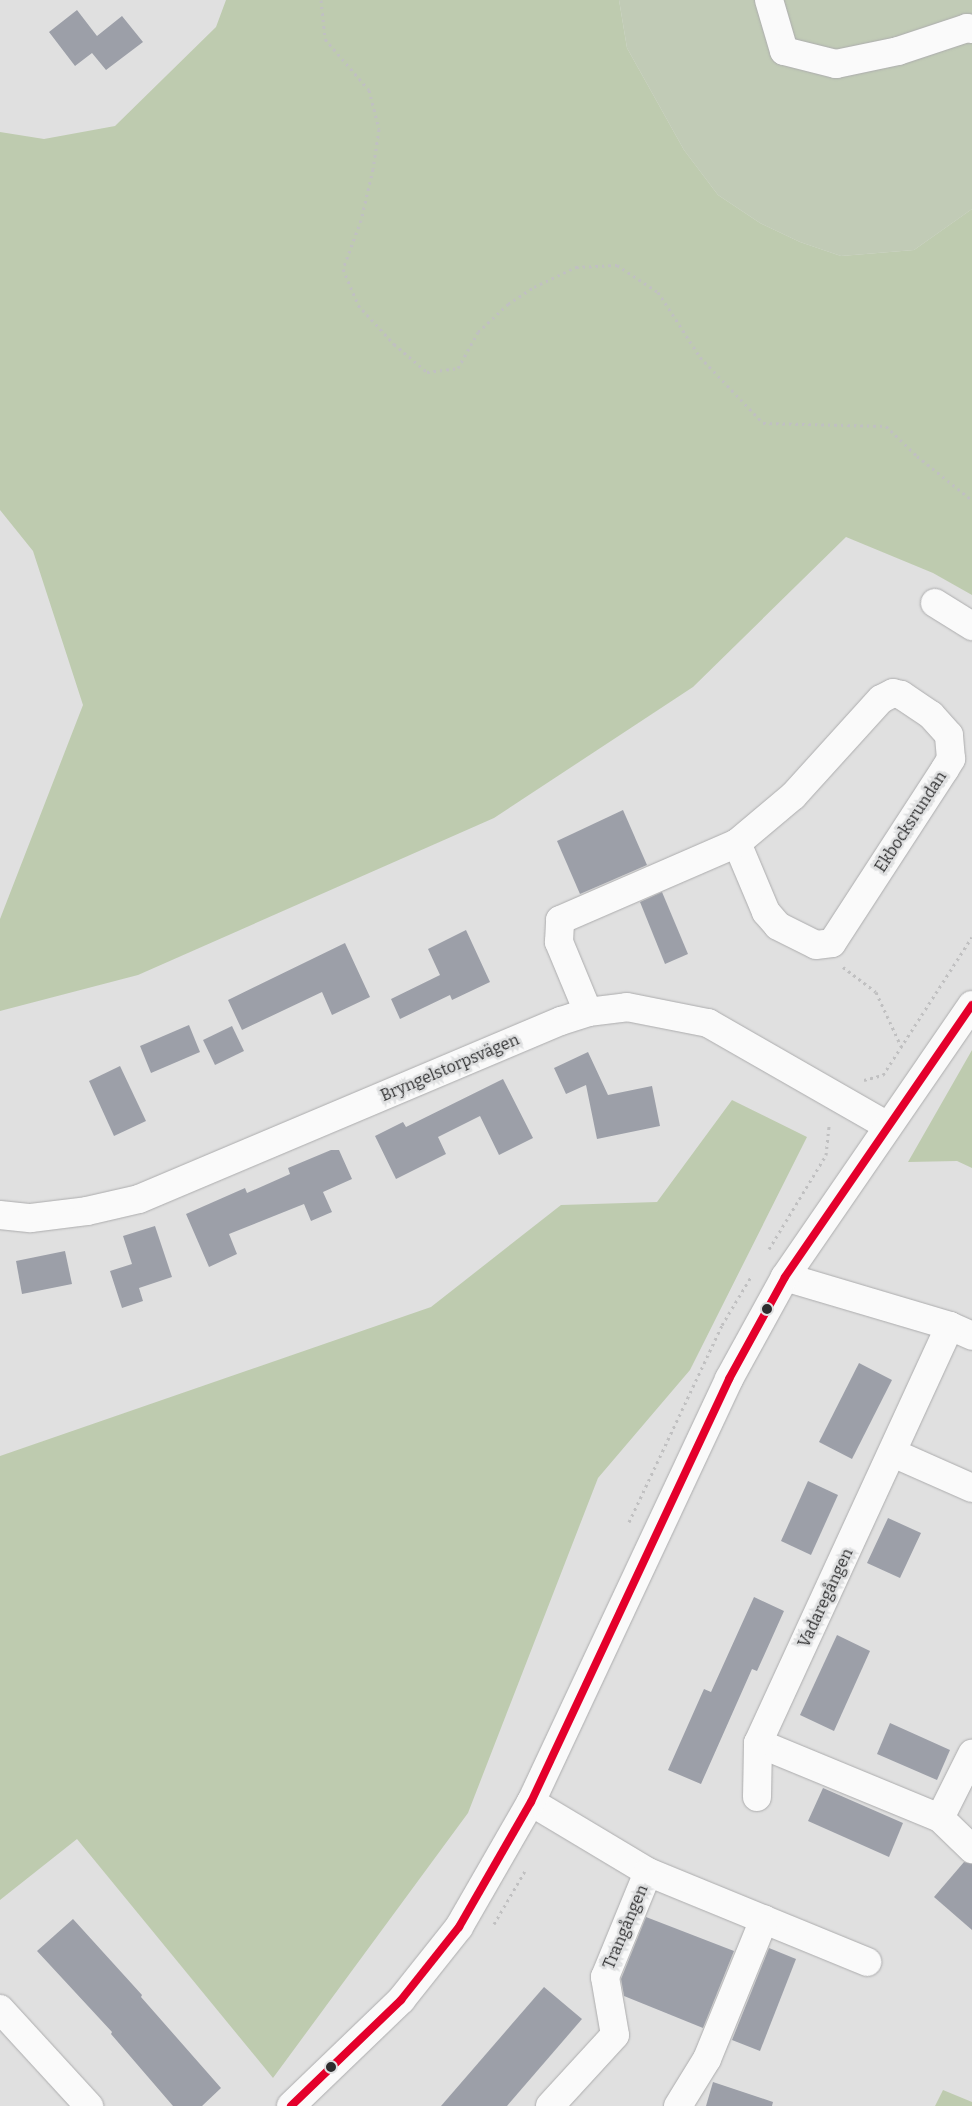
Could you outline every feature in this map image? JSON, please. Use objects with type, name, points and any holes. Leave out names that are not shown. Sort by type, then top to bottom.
[{"type":"street","points":[[769,0],[784,51],[836,64],[898,50],[967,28],[972,29]]},
{"type":"street","points":[[934,604],[972,626]]},
{"type":"street","name":"Ekbocksrundan","points":[[588,1012],[559,942],[560,920],[737,843],[792,796],[881,699],[893,693],[901,695],[931,715],[949,735],[951,759],[832,943],[822,944]]},
{"type":"street","points":[[737,843],[766,912],[778,926],[816,945],[822,944]]},
{"type":"street","name":"Bryngelstorpsvägen","points":[[0,1215],[32,1218],[87,1211],[139,1199],[561,1021],[588,1012],[628,1007],[708,1023],[888,1126]]},
{"type":"street","points":[[291,2106],[401,2000],[459,1927],[531,1802],[729,1379],[785,1277],[971,1007]]},
{"type":"street","name":"Vadaregången","points":[[757,1798],[758,1743],[893,1453],[961,1331],[785,1277]]},
{"type":"street","points":[[893,1453],[972,1488]]},
{"type":"street","points":[[758,1743],[940,1818],[972,1849]]},
{"type":"street","points":[[940,1818],[972,1754]]},
{"type":"street","name":"Trangången","points":[[531,1802],[648,1872],[867,1962]]},
{"type":"street","name":"Trangången","points":[[550,2106],[615,2035],[605,1977],[648,1872]]},
{"type":"street","points":[[678,2106],[707,2058],[764,1919]]},
{"type":"street","points":[[0,2009],[89,2106]]},
{"type":"path","points":[[320,0],[325,39],[369,90],[379,128],[373,170],[361,220],[343,269],[358,305],[394,344],[427,372],[458,368],[478,332],[508,304],[534,287],[576,267],[617,265],[658,292],[700,357],[763,423],[886,426],[917,456],[972,500]]},
{"type":"path","points":[[822,944],[830,958],[876,992],[901,1047]]},
{"type":"green space","points":[[226,0],[619,0],[627,48],[684,150],[718,195],[760,223],[800,242],[841,256],[914,250],[972,209],[972,595],[933,573],[846,537],[693,687],[494,818],[138,975],[0,1011],[0,919],[83,705],[33,551],[0,510],[0,132],[44,139],[115,126],[216,27]]},
{"type":"green space","points":[[619,0],[972,0],[972,209],[914,250],[841,256],[800,242],[760,223],[718,195],[684,150],[627,48]]},
{"type":"green space","points":[[972,1050],[972,1168],[957,1161],[908,1162]]},
{"type":"green space","points":[[732,1100],[807,1137],[690,1370],[598,1478],[468,1813],[273,2078],[77,1839],[0,1900],[0,1456],[431,1307],[561,1205],[657,1202]]},
{"type":"green space","points":[[943,2090],[972,2102],[972,2106],[935,2106]]},
{"type":"building","points":[[77,10],[97,36],[122,16],[143,42],[106,70],[92,53],[75,66],[49,32]]},
{"type":"building","points":[[623,810],[647,865],[580,894],[557,841]]},
{"type":"building","points":[[662,892],[688,954],[665,964],[640,902]]},
{"type":"building","points":[[466,930],[490,982],[452,1000],[450,995],[400,1019],[391,999],[440,975],[428,949]]},
{"type":"building","points":[[345,943],[370,997],[332,1015],[322,992],[242,1030],[228,1000]]},
{"type":"building","points":[[189,1025],[200,1052],[151,1073],[140,1046]]},
{"type":"building","points":[[232,1026],[244,1051],[215,1065],[203,1040]]},
{"type":"building","points":[[588,1052],[608,1095],[652,1086],[660,1126],[597,1139],[586,1085],[566,1094],[554,1068]]},
{"type":"building","points":[[120,1066],[146,1121],[114,1136],[89,1081]]},
{"type":"building","points":[[503,1079],[533,1138],[499,1155],[480,1116],[438,1137],[446,1154],[396,1179],[375,1136],[403,1122],[406,1127]]},
{"type":"building","points":[[331,1150],[339,1150],[352,1179],[323,1192],[332,1212],[311,1221],[304,1204],[229,1234],[237,1254],[209,1267],[186,1214],[245,1188],[247,1193],[290,1174],[288,1168]]},
{"type":"building","points":[[155,1226],[172,1277],[139,1288],[143,1301],[122,1308],[110,1271],[132,1264],[123,1236]]},
{"type":"building","points":[[65,1251],[72,1284],[22,1294],[16,1261]]},
{"type":"building","points":[[859,1363],[892,1380],[852,1459],[819,1442]]},
{"type":"building","points":[[808,1481],[838,1495],[811,1555],[781,1541]]},
{"type":"building","points":[[888,1518],[921,1533],[900,1578],[867,1563]]},
{"type":"building","points":[[754,1597],[784,1611],[757,1671],[752,1669],[701,1784],[668,1770],[704,1689],[711,1692]]},
{"type":"building","points":[[837,1635],[870,1651],[834,1731],[800,1715]]},
{"type":"building","points":[[890,1723],[950,1750],[937,1780],[877,1754]]},
{"type":"building","points":[[823,1788],[903,1823],[889,1857],[808,1821]]},
{"type":"building","points":[[964,1862],[972,1864],[972,1930],[934,1897]]},
{"type":"building","points":[[646,1917],[734,1951],[703,2028],[624,1996],[621,1979]]},
{"type":"building","points":[[73,1919],[142,1995],[141,1997],[221,2088],[202,2106],[173,2106],[111,2034],[112,2032],[37,1951]]},
{"type":"building","points":[[769,1948],[796,1959],[760,2051],[732,2040]]},
{"type":"building","points":[[544,1987],[582,2019],[507,2106],[441,2106]]},
{"type":"building","points":[[713,2082],[773,2102],[772,2106],[706,2106]]},
{"type":"transit line","points":[[291,2106],[401,2000],[459,1927],[531,1802],[729,1379],[785,1277],[972,1005]]}]
